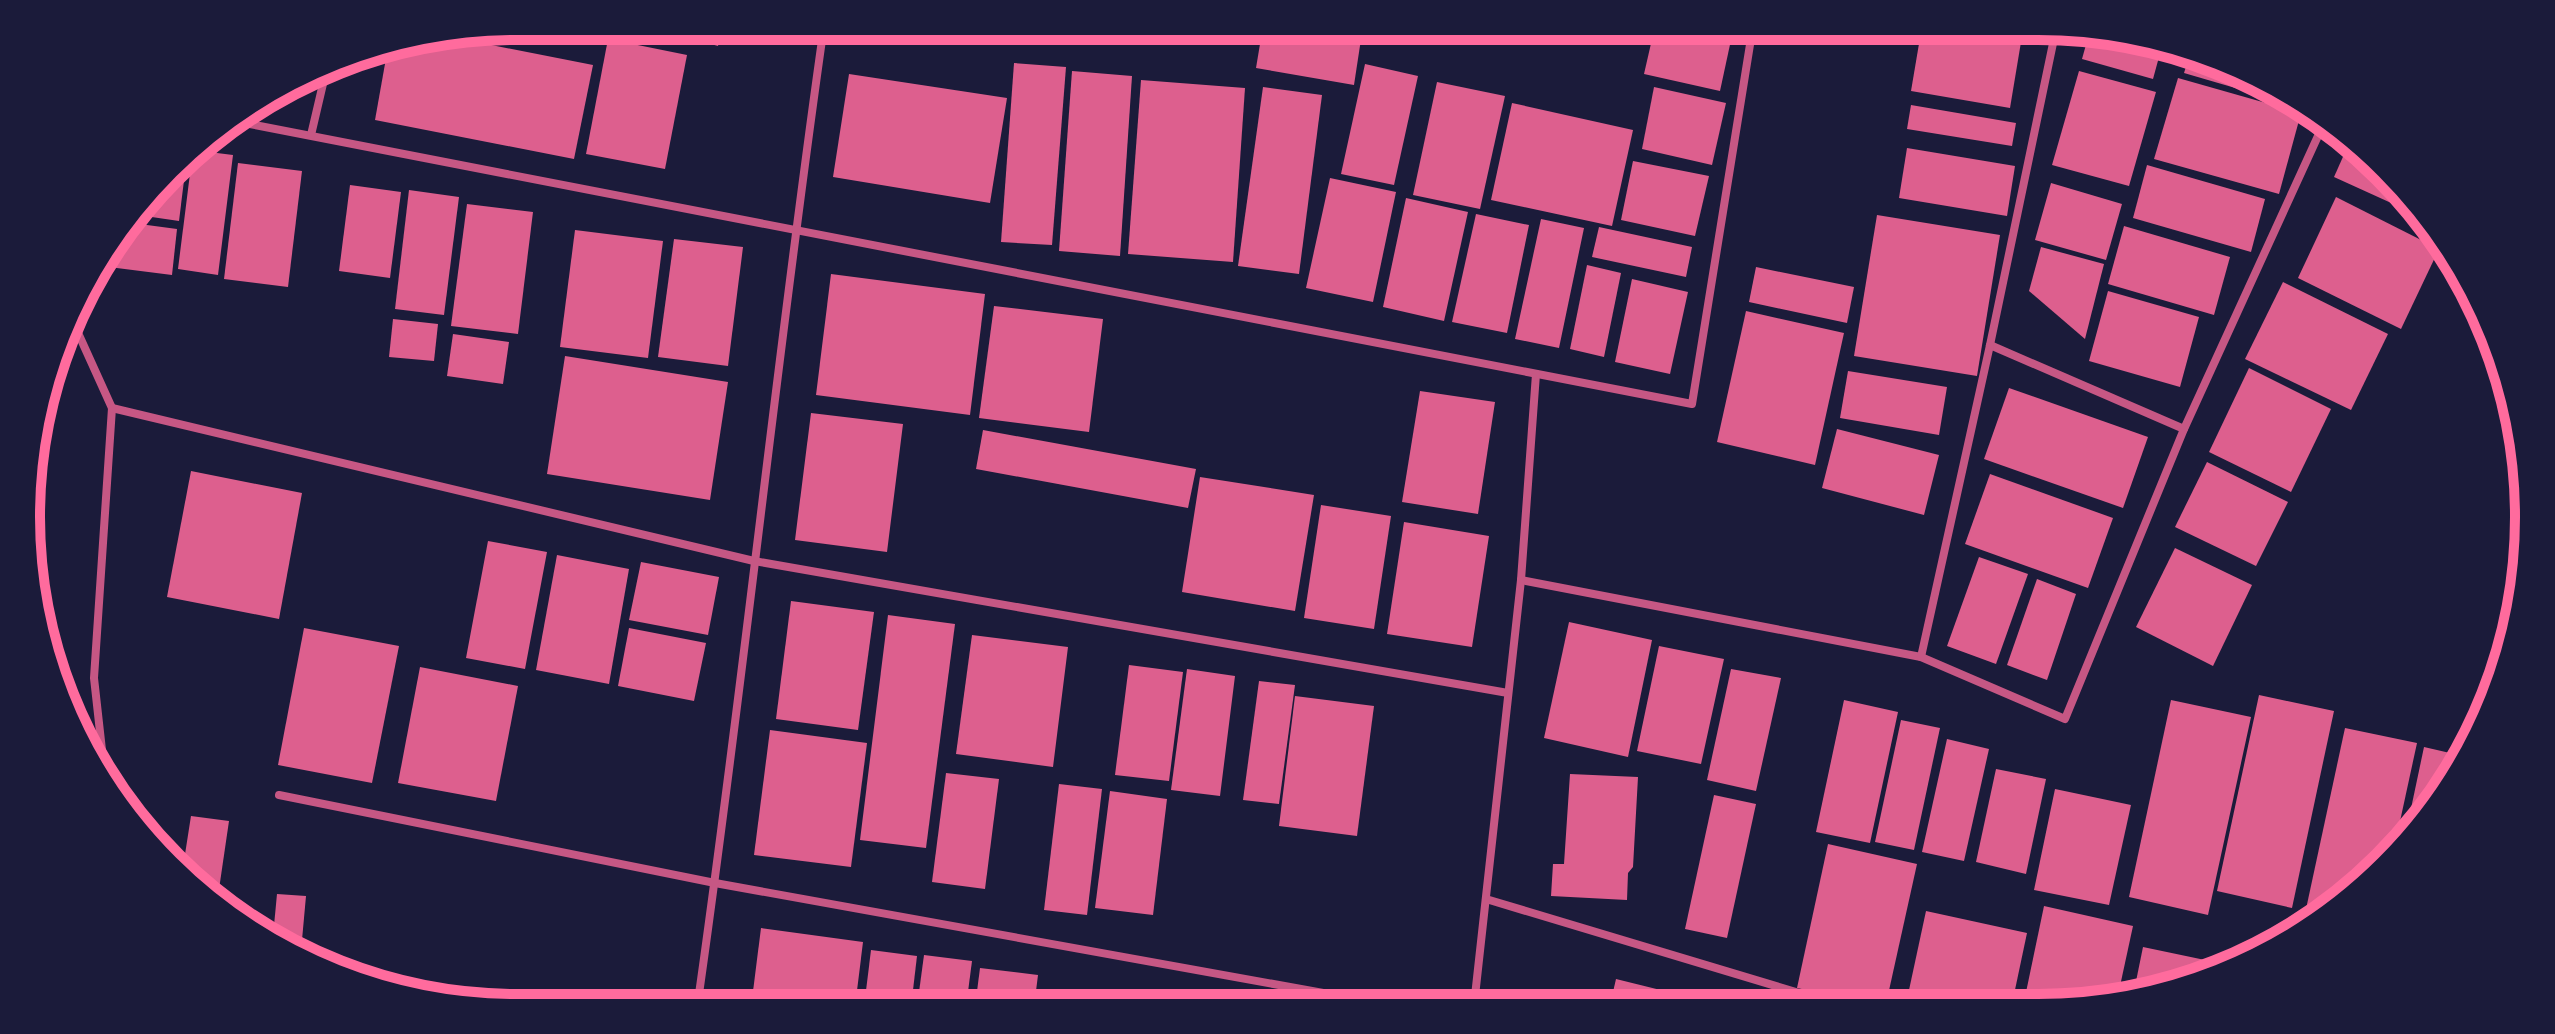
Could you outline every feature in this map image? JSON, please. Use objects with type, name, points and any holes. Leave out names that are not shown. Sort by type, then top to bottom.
[{"type":"street","points":[[699,994],[794,229],[822,40]]},
{"type":"street","points":[[247,124],[1692,404],[1751,40]]},
{"type":"street","points":[[1921,657],[2054,41]]},
{"type":"street","points":[[311,135],[324,81]]},
{"type":"street","points":[[1521,580],[1921,657],[2065,719],[2184,429],[2320,133]]},
{"type":"street","points":[[77,331],[112,408],[94,678],[102,753]]},
{"type":"street","points":[[1990,345],[2184,429]]},
{"type":"street","points":[[1475,994],[1521,580],[1536,374]]},
{"type":"street","points":[[112,408],[754,561],[1508,693]]},
{"type":"street","points":[[279,795],[715,883],[1329,994]]},
{"type":"street","points":[[1486,899],[1803,994]]},
{"type":"building","points":[[558,40],[577,40],[576,45]]},
{"type":"building","points":[[608,40],[687,55],[665,169],[586,154]]},
{"type":"building","points":[[696,40],[720,40],[718,46]]},
{"type":"building","points":[[1261,40],[1361,40],[1354,85],[1256,68]]},
{"type":"building","points":[[1652,40],[1731,40],[1720,91],[1644,74]]},
{"type":"building","points":[[1920,40],[2021,40],[2010,108],[1911,91]]},
{"type":"building","points":[[476,42],[593,65],[574,159],[375,120],[386,58],[394,56]]},
{"type":"building","points":[[2087,43],[2159,56],[2153,79],[2082,59]]},
{"type":"building","points":[[1014,63],[1066,67],[1052,245],[1001,242]]},
{"type":"building","points":[[1365,64],[1418,76],[1394,185],[1341,174]]},
{"type":"building","points":[[2187,64],[2250,90],[2249,92],[2184,73]]},
{"type":"building","points":[[1072,71],[1132,76],[1120,256],[1059,251]]},
{"type":"building","points":[[2079,71],[2156,92],[2129,186],[2052,165]]},
{"type":"building","points":[[849,74],[1007,98],[990,203],[833,177]]},
{"type":"building","points":[[2178,78],[2282,108],[2300,118],[2279,194],[2154,159]]},
{"type":"building","points":[[1141,80],[1245,88],[1233,262],[1128,254]]},
{"type":"building","points":[[1437,82],[1505,96],[1480,209],[1413,195]]},
{"type":"building","points":[[1263,87],[1322,95],[1299,274],[1238,266]]},
{"type":"building","points":[[1654,87],[1726,103],[1712,165],[1642,149]]},
{"type":"building","points":[[1512,103],[1633,130],[1612,226],[1491,200]]},
{"type":"building","points":[[1911,105],[2016,123],[2012,146],[1907,129]]},
{"type":"building","points":[[1907,148],[2015,166],[2007,216],[1899,198]]},
{"type":"building","points":[[210,152],[233,155],[218,275],[178,269],[191,169]]},
{"type":"building","points":[[2345,152],[2401,208],[2334,177]]},
{"type":"building","points":[[1633,161],[1709,176],[1695,236],[1621,220]]},
{"type":"building","points":[[238,163],[302,171],[288,287],[224,279]]},
{"type":"building","points":[[2147,165],[2265,199],[2251,252],[2133,218]]},
{"type":"building","points":[[185,175],[179,221],[147,216]]},
{"type":"building","points":[[1330,178],[1396,192],[1373,302],[1306,288]]},
{"type":"building","points":[[2051,183],[2122,204],[2106,260],[2035,240]]},
{"type":"building","points":[[350,185],[401,192],[390,278],[339,271]]},
{"type":"building","points":[[409,190],[459,197],[444,315],[395,309]]},
{"type":"building","points":[[2336,197],[2429,244],[2436,254],[2401,329],[2298,278]]},
{"type":"building","points":[[1406,198],[1468,212],[1444,321],[1383,307]]},
{"type":"building","points":[[467,204],[533,212],[518,334],[451,326]]},
{"type":"building","points":[[1476,214],[1529,225],[1507,333],[1452,322]]},
{"type":"building","points":[[1877,215],[2000,235],[1977,376],[1854,356]]},
{"type":"building","points":[[1541,219],[1584,228],[1559,348],[1515,339]]},
{"type":"building","points":[[141,224],[177,229],[172,275],[111,267]]},
{"type":"building","points":[[2124,226],[2230,257],[2214,315],[2108,284]]},
{"type":"building","points":[[1599,227],[1692,247],[1686,277],[1592,257]]},
{"type":"building","points":[[575,230],[663,241],[648,358],[560,347]]},
{"type":"building","points":[[674,239],[743,247],[728,366],[658,357]]},
{"type":"building","points":[[2041,247],[2104,264],[2085,339],[2029,291]]},
{"type":"building","points":[[1587,265],[1621,273],[1604,357],[1570,349]]},
{"type":"building","points":[[1756,267],[1854,287],[1847,323],[1749,302]]},
{"type":"building","points":[[831,274],[985,294],[970,415],[816,395]]},
{"type":"building","points":[[1632,279],[1688,292],[1670,374],[1615,362]]},
{"type":"building","points":[[2283,282],[2388,334],[2351,410],[2245,359]]},
{"type":"building","points":[[2108,291],[2199,317],[2180,387],[2089,361]]},
{"type":"building","points":[[994,306],[1103,319],[1089,432],[979,418]]},
{"type":"building","points":[[1746,311],[1844,333],[1815,465],[1717,442]]},
{"type":"building","points":[[393,319],[438,324],[434,361],[389,357]]},
{"type":"building","points":[[453,334],[509,342],[503,384],[447,376]]},
{"type":"building","points":[[565,356],[728,382],[710,500],[547,474]]},
{"type":"building","points":[[2249,368],[2331,409],[2291,492],[2209,452]]},
{"type":"building","points":[[1848,371],[1947,387],[1939,435],[1840,418]]},
{"type":"building","points":[[2009,388],[2148,437],[2123,508],[1984,459]]},
{"type":"building","points":[[1420,391],[1495,402],[1478,514],[1402,502]]},
{"type":"building","points":[[811,413],[903,424],[887,552],[795,540]]},
{"type":"building","points":[[1837,429],[1939,455],[1924,515],[1822,488]]},
{"type":"building","points":[[983,430],[1196,469],[1188,508],[976,469]]},
{"type":"building","points":[[2207,462],[2288,502],[2256,566],[2175,527]]},
{"type":"building","points":[[191,471],[302,493],[279,619],[167,597]]},
{"type":"building","points":[[1990,474],[2113,518],[2088,588],[1965,544]]},
{"type":"building","points":[[1200,477],[1314,495],[1295,611],[1182,592]]},
{"type":"building","points":[[1321,505],[1391,516],[1374,629],[1304,618]]},
{"type":"building","points":[[1404,522],[1489,536],[1472,647],[1387,634]]},
{"type":"building","points":[[488,541],[547,552],[525,669],[466,658]]},
{"type":"building","points":[[2175,548],[2252,585],[2213,666],[2136,627]]},
{"type":"building","points":[[557,555],[629,569],[609,684],[536,670]]},
{"type":"building","points":[[1979,557],[2028,574],[1996,664],[1947,646]]},
{"type":"building","points":[[641,562],[719,577],[708,635],[629,620]]},
{"type":"building","points":[[2037,579],[2076,594],[2047,680],[2007,665]]},
{"type":"building","points":[[791,601],[874,612],[858,730],[776,719]]},
{"type":"building","points":[[888,615],[955,624],[926,848],[860,840]]},
{"type":"building","points":[[1569,622],[1652,640],[1628,757],[1544,738]]},
{"type":"building","points":[[304,628],[399,646],[372,783],[278,765]]},
{"type":"building","points":[[629,628],[706,643],[694,701],[618,686]]},
{"type":"building","points":[[972,635],[1068,647],[1053,767],[956,754]]},
{"type":"building","points":[[1659,646],[1724,659],[1701,764],[1637,751]]},
{"type":"building","points":[[1129,665],[1183,672],[1169,781],[1115,775]]},
{"type":"building","points":[[420,667],[518,686],[496,801],[398,783]]},
{"type":"building","points":[[1187,669],[1235,676],[1220,796],[1171,790]]},
{"type":"building","points":[[1731,669],[1781,678],[1756,791],[1707,780]]},
{"type":"building","points":[[1259,681],[1295,685],[1279,804],[1243,800]]},
{"type":"building","points":[[2259,695],[2334,711],[2292,908],[2217,891]]},
{"type":"building","points":[[1295,696],[1374,706],[1357,836],[1279,826]]},
{"type":"building","points":[[1844,700],[1898,712],[1870,843],[1816,832]]},
{"type":"building","points":[[2171,700],[2251,717],[2208,915],[2129,897]]},
{"type":"building","points":[[1901,720],[1940,728],[1914,850],[1875,842]]},
{"type":"building","points":[[2345,728],[2417,743],[2398,831],[2353,876],[2305,912]]},
{"type":"building","points":[[770,730],[867,743],[851,867],[754,855]]},
{"type":"building","points":[[1947,739],[1989,749],[1964,861],[1922,852]]},
{"type":"building","points":[[2424,747],[2452,754],[2435,782],[2410,816]]},
{"type":"building","points":[[1996,769],[2046,779],[2026,874],[1976,862]]},
{"type":"building","points":[[946,773],[999,779],[985,889],[932,882]]},
{"type":"building","points":[[1570,774],[1638,777],[1633,867],[1628,873],[1627,900],[1551,896],[1553,864],[1564,864]]},
{"type":"building","points":[[1059,784],[1102,789],[1087,915],[1044,910]]},
{"type":"building","points":[[2055,789],[2131,805],[2109,905],[2034,890]]},
{"type":"building","points":[[1110,791],[1167,799],[1153,915],[1095,908]]},
{"type":"building","points":[[1714,795],[1756,804],[1727,938],[1685,929]]},
{"type":"building","points":[[191,816],[229,821],[219,889],[184,858]]},
{"type":"building","points":[[1828,844],[1917,864],[1888,994],[1825,994],[1797,988]]},
{"type":"building","points":[[277,894],[306,896],[302,943],[274,927]]},
{"type":"building","points":[[2044,906],[2133,926],[2120,987],[2026,994]]},
{"type":"building","points":[[1926,911],[2027,933],[2014,994],[1908,994]]},
{"type":"building","points":[[761,928],[863,942],[857,994],[753,994]]},
{"type":"building","points":[[2143,947],[2205,960],[2204,964],[2191,969],[2135,984]]},
{"type":"building","points":[[871,950],[917,956],[913,994],[866,994]]},
{"type":"building","points":[[924,955],[972,961],[968,994],[919,994]]},
{"type":"building","points":[[980,968],[1038,975],[1036,994],[977,994]]},
{"type":"building","points":[[1616,979],[1677,994],[1613,994]]},
{"type":"building","points":[[492,989],[518,994],[517,994],[491,993]]}]
